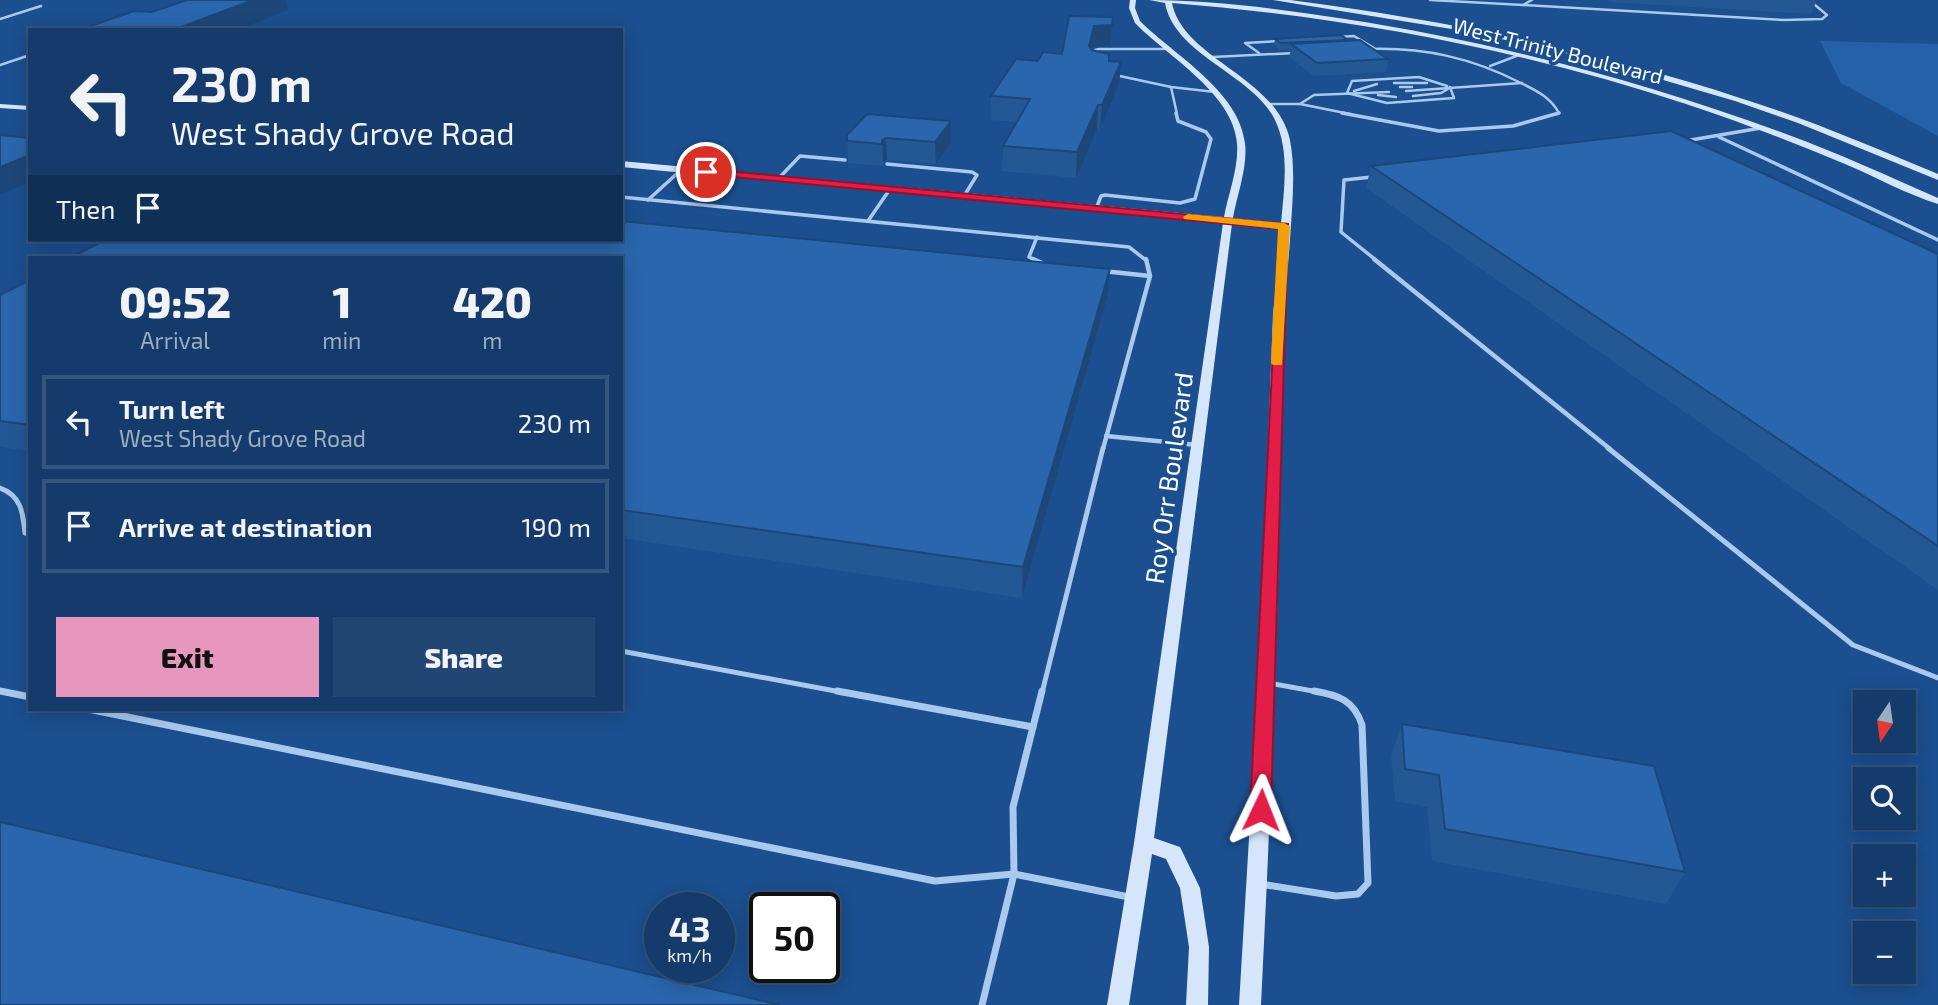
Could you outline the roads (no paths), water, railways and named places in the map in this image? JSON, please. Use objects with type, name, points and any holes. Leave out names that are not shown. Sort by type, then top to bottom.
[{"type":"main road","name":"Roy Orr Boulevard","points":[[1118,1005],[1144,843],[1228,221],[1241,143],[1230,111],[1215,92],[1137,22],[1132,8],[1133,0]]},
{"type":"main road","name":"West Trinity Boulevard","points":[[1152,0],[1238,7],[1421,34],[1591,72],[1762,128],[1938,201]]},
{"type":"main road","points":[[1168,0],[1167,10],[1175,18],[1181,32],[1240,77],[1267,104],[1286,134],[1288,164],[1250,1005]]},
{"type":"main road","name":"West Trinity Boulevard","points":[[1276,0],[1398,17],[1543,46],[1703,89],[1801,121],[1938,177]]},
{"type":"main road","points":[[1188,11],[1238,7]]},
{"type":"main road","points":[[1519,55],[1543,46]]},
{"type":"main road","points":[[0,106],[28,108]]},
{"type":"main road","points":[[623,164],[1284,226]]},
{"type":"main road","points":[[1144,843],[1173,853],[1190,888],[1199,947],[1198,1005]]},
{"type":"lane","points":[[1431,0],[1784,20],[1822,19],[1827,15],[1809,0]]},
{"type":"lane","points":[[1523,5],[1532,0]]},
{"type":"lane","points":[[0,19],[41,6]]},
{"type":"lane","points":[[1326,38],[1354,36],[1374,48]]},
{"type":"lane","points":[[1261,55],[1245,43],[1286,40]]},
{"type":"lane","points":[[1094,59],[1095,50],[1099,49],[1164,49]]},
{"type":"lane","points":[[1267,104],[1300,104],[1445,132],[1544,121],[1559,113],[1552,100],[1490,65],[1425,50],[1361,49]]},
{"type":"lane","points":[[1213,57],[1298,52]]},
{"type":"lane","points":[[1490,65],[1519,55]]},
{"type":"lane","points":[[0,65],[28,56]]},
{"type":"lane","points":[[1110,74],[1171,87],[1215,92]]},
{"type":"lane","points":[[1347,93],[1352,81],[1419,77],[1450,88]]},
{"type":"lane","points":[[1394,83],[1423,82],[1450,88]]},
{"type":"lane","points":[[1406,91],[1522,83]]},
{"type":"lane","points":[[1347,93],[1377,84]]},
{"type":"lane","points":[[1096,209],[1101,196],[1105,195],[1181,202],[1195,199],[1211,139],[1206,132],[1178,121],[1171,87]]},
{"type":"lane","points":[[1400,87],[1450,88]]},
{"type":"lane","points":[[1347,93],[1383,88]]},
{"type":"lane","points":[[1347,93],[1387,103],[1454,99],[1450,88]]},
{"type":"lane","points":[[1413,96],[1441,93],[1450,88]]},
{"type":"lane","points":[[1300,104],[1314,94],[1389,92]]},
{"type":"lane","points":[[1347,93],[1396,97]]},
{"type":"lane","points":[[1678,142],[1762,128]]},
{"type":"lane","points":[[1719,137],[1938,240]]},
{"type":"lane","points":[[778,178],[800,156],[845,160]]},
{"type":"lane","points":[[887,164],[972,172],[977,175],[964,196]]},
{"type":"lane","points":[[648,200],[682,170]]},
{"type":"lane","points":[[1378,176],[1344,180],[1341,232],[1853,645],[1938,678]]},
{"type":"lane","points":[[868,221],[890,189]]},
{"type":"lane","points":[[623,197],[1129,247],[1144,255],[1150,263],[1150,276],[1106,436],[1013,807],[1014,874],[982,1005]]},
{"type":"lane","points":[[1037,237],[1029,257],[1047,264]]},
{"type":"lane","points":[[1096,271],[1150,276]]},
{"type":"lane","points":[[1106,436],[1198,445]]},
{"type":"lane","points":[[0,488],[7,489],[21,503],[25,533],[28,534]]},
{"type":"lane","points":[[623,651],[1033,727]]},
{"type":"lane","points":[[1257,884],[1336,896],[1359,894],[1368,883],[1362,725],[1357,709],[1338,695],[1266,682]]},
{"type":"lane","points":[[0,691],[28,697]]},
{"type":"lane","points":[[98,711],[934,881],[1014,874],[1135,898]]}]
